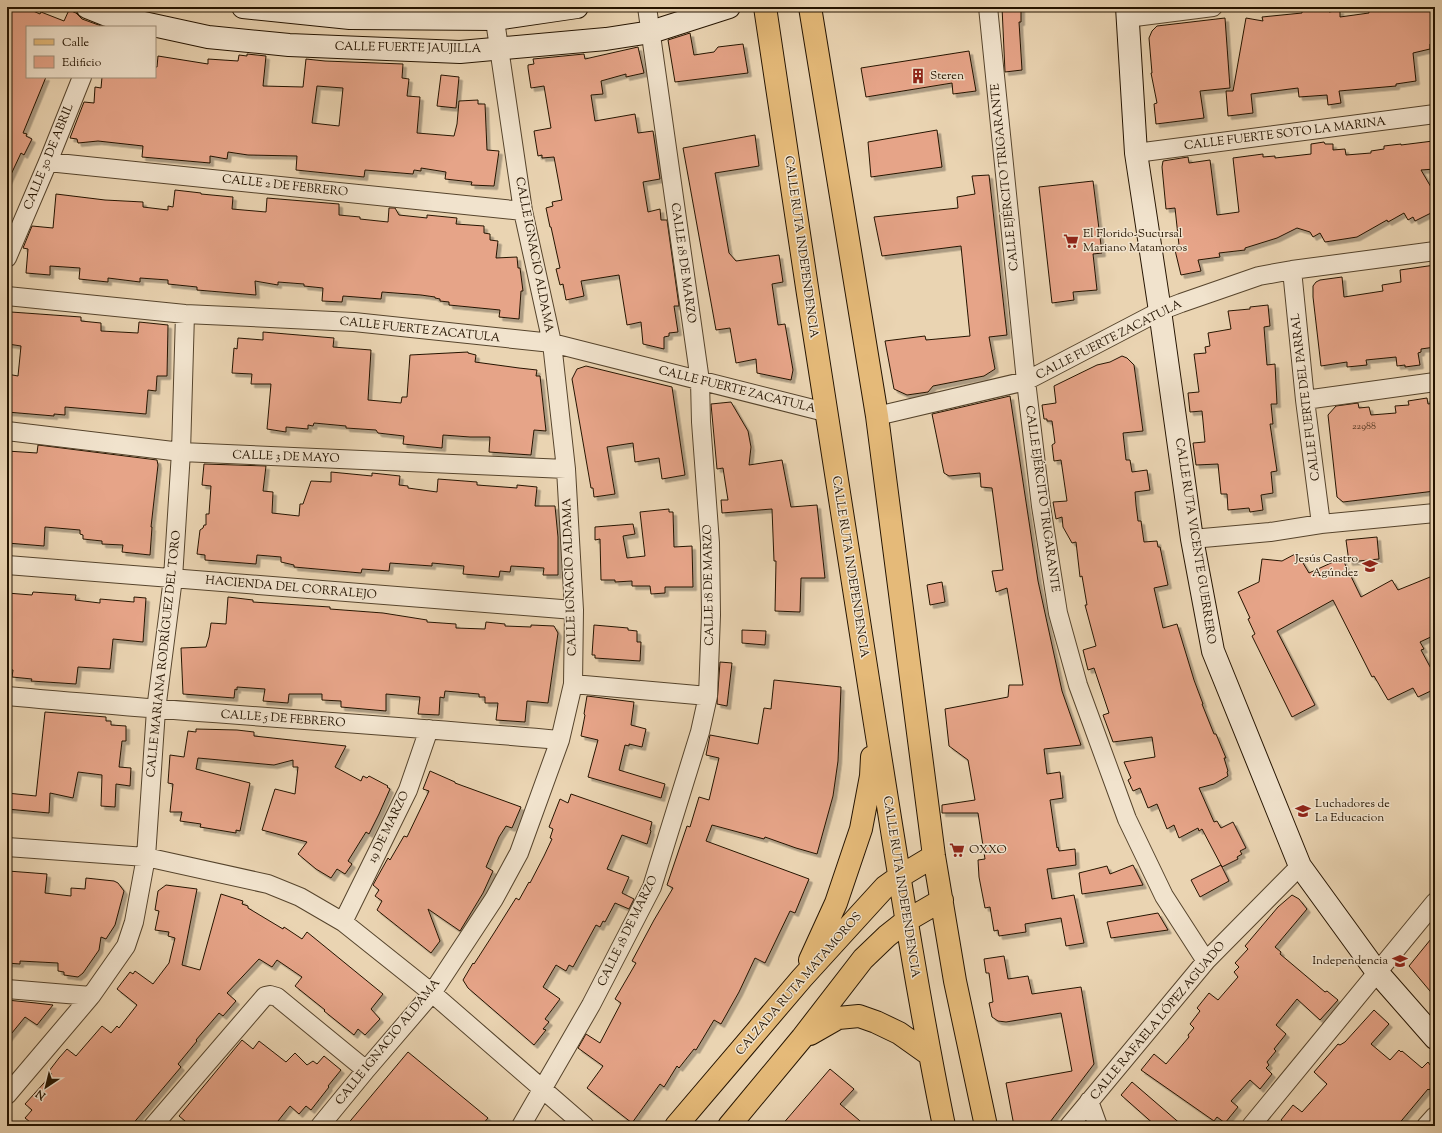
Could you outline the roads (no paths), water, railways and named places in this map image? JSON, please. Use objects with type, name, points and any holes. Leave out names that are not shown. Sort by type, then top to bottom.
[{"type":"main road","points":[[250,7],[350,18],[494,13],[577,7]]},
{"type":"main road","name":"CALLE FUERTE JAUJILLA","points":[[156,27],[208,37],[289,45],[460,52],[606,39],[651,32],[728,7]]},
{"type":"main road","name":"CALLE RUTA INDEPENDENCIA","points":[[765,7],[825,412],[906,921],[944,1126]]},
{"type":"main road","points":[[810,7],[877,416],[934,856],[955,981],[986,1126]]},
{"type":"main road","name":"CALLE RUTA VICENTE GUERRERO","points":[[1127,12],[1136,153],[1192,539],[1213,651],[1300,866],[1377,972],[1435,1038]]},
{"type":"main road","name":"CALLE FUERTE JAUJILLA","points":[[99,16],[151,26]]},
{"type":"main road","points":[[802,978],[836,904],[860,829],[871,776],[874,716]]},
{"type":"main road","name":"CALZADA RUTA MATAMOROS","points":[[676,1126],[802,978],[884,887],[934,856]]},
{"type":"main road","points":[[729,1126],[802,1038],[863,959],[887,936],[906,921],[942,900]]},
{"type":"main road","points":[[802,1038],[838,1018],[859,1016],[899,1033],[930,1055]]},
{"type":"street","name":"CALLE 18 DE MARZO","points":[[521,1126],[591,1005],[652,887],[700,732],[708,696],[711,615],[710,543],[701,422],[700,381],[647,7]]},
{"type":"street","name":"CALLE EJÉRCITO TRIGARANTE","points":[[988,7],[1026,381],[1041,506],[1058,613],[1078,684],[1127,819],[1164,896],[1206,961]]},
{"type":"street","points":[[1127,12],[1213,7]]},
{"type":"street","name":"CALLE IGNACIO ALDAMA","points":[[320,1126],[432,993],[494,899],[519,853],[560,740],[573,684],[574,610],[566,469],[552,343],[523,210],[498,49],[494,13]]},
{"type":"street","name":"CALLE 30 DE ABRIL","points":[[7,258],[82,78]]},
{"type":"street","name":"CALLE FUERTE SOTO LA MARINA","points":[[1136,153],[1435,114]]},
{"type":"street","name":"CALLE 2 DE FEBRERO","points":[[48,162],[523,210]]},
{"type":"street","name":"CALLE FUERTE ZACATULA","points":[[877,416],[1026,381],[1160,311],[1259,276],[1435,250]]},
{"type":"street","name":"CALLE FUERTE DEL PARRAL","points":[[1292,270],[1305,400],[1321,524]]},
{"type":"street","name":"CALLE FUERTE ZACATULA","points":[[7,296],[185,314],[354,322],[552,343],[825,412]]},
{"type":"street","name":"CALLE MARIANA RODRÍGUEZ DEL TORO","points":[[7,1095],[90,996],[126,946],[134,922],[146,857],[156,710],[173,578],[181,452],[185,314]]},
{"type":"street","points":[[1305,400],[1435,382]]},
{"type":"street","name":"CALLE 3 DE MAYO","points":[[7,432],[181,452],[566,469]]},
{"type":"street","points":[[1192,539],[1270,532],[1321,524],[1435,513]]},
{"type":"street","name":"HACIENDA DEL CORRALEJO","points":[[7,565],[574,610]]},
{"type":"street","points":[[573,684],[708,696]]},
{"type":"street","name":"CALLE 5 DE FEBRERO","points":[[7,696],[156,710],[429,729],[560,740]]},
{"type":"street","name":"19 DE MARZO","points":[[343,922],[408,790],[429,729]]},
{"type":"street","points":[[7,847],[146,857],[268,884],[300,897],[343,922],[432,993],[585,1126]]},
{"type":"street","name":"CALLE RAFAELA LÓPEZ AGUADO","points":[[1069,1126],[1206,961],[1300,866]]},
{"type":"street","points":[[1251,1126],[1435,902]]},
{"type":"street","points":[[7,989],[90,996]]},
{"type":"street","points":[[153,1126],[265,996],[270,995],[277,997],[366,1070]]},
{"type":"street","points":[[1089,1101],[1098,1126]]},
{"type":"street","points":[[1426,1126],[1435,1116]]},
{"type":"place","name":"Steren","points":[[918,76]]},
{"type":"place","name":"El Florido-Sucursal Mariano Matamoros","points":[[1071,241]]},
{"type":"place","name":"Jesús Castro Agúndez","points":[[1370,566]]},
{"type":"place","name":"Luchadores de La Educacion","points":[[1303,811]]},
{"type":"place","name":"OXXO","points":[[957,850]]},
{"type":"place","name":"Independencia","points":[[1400,961]]}]
